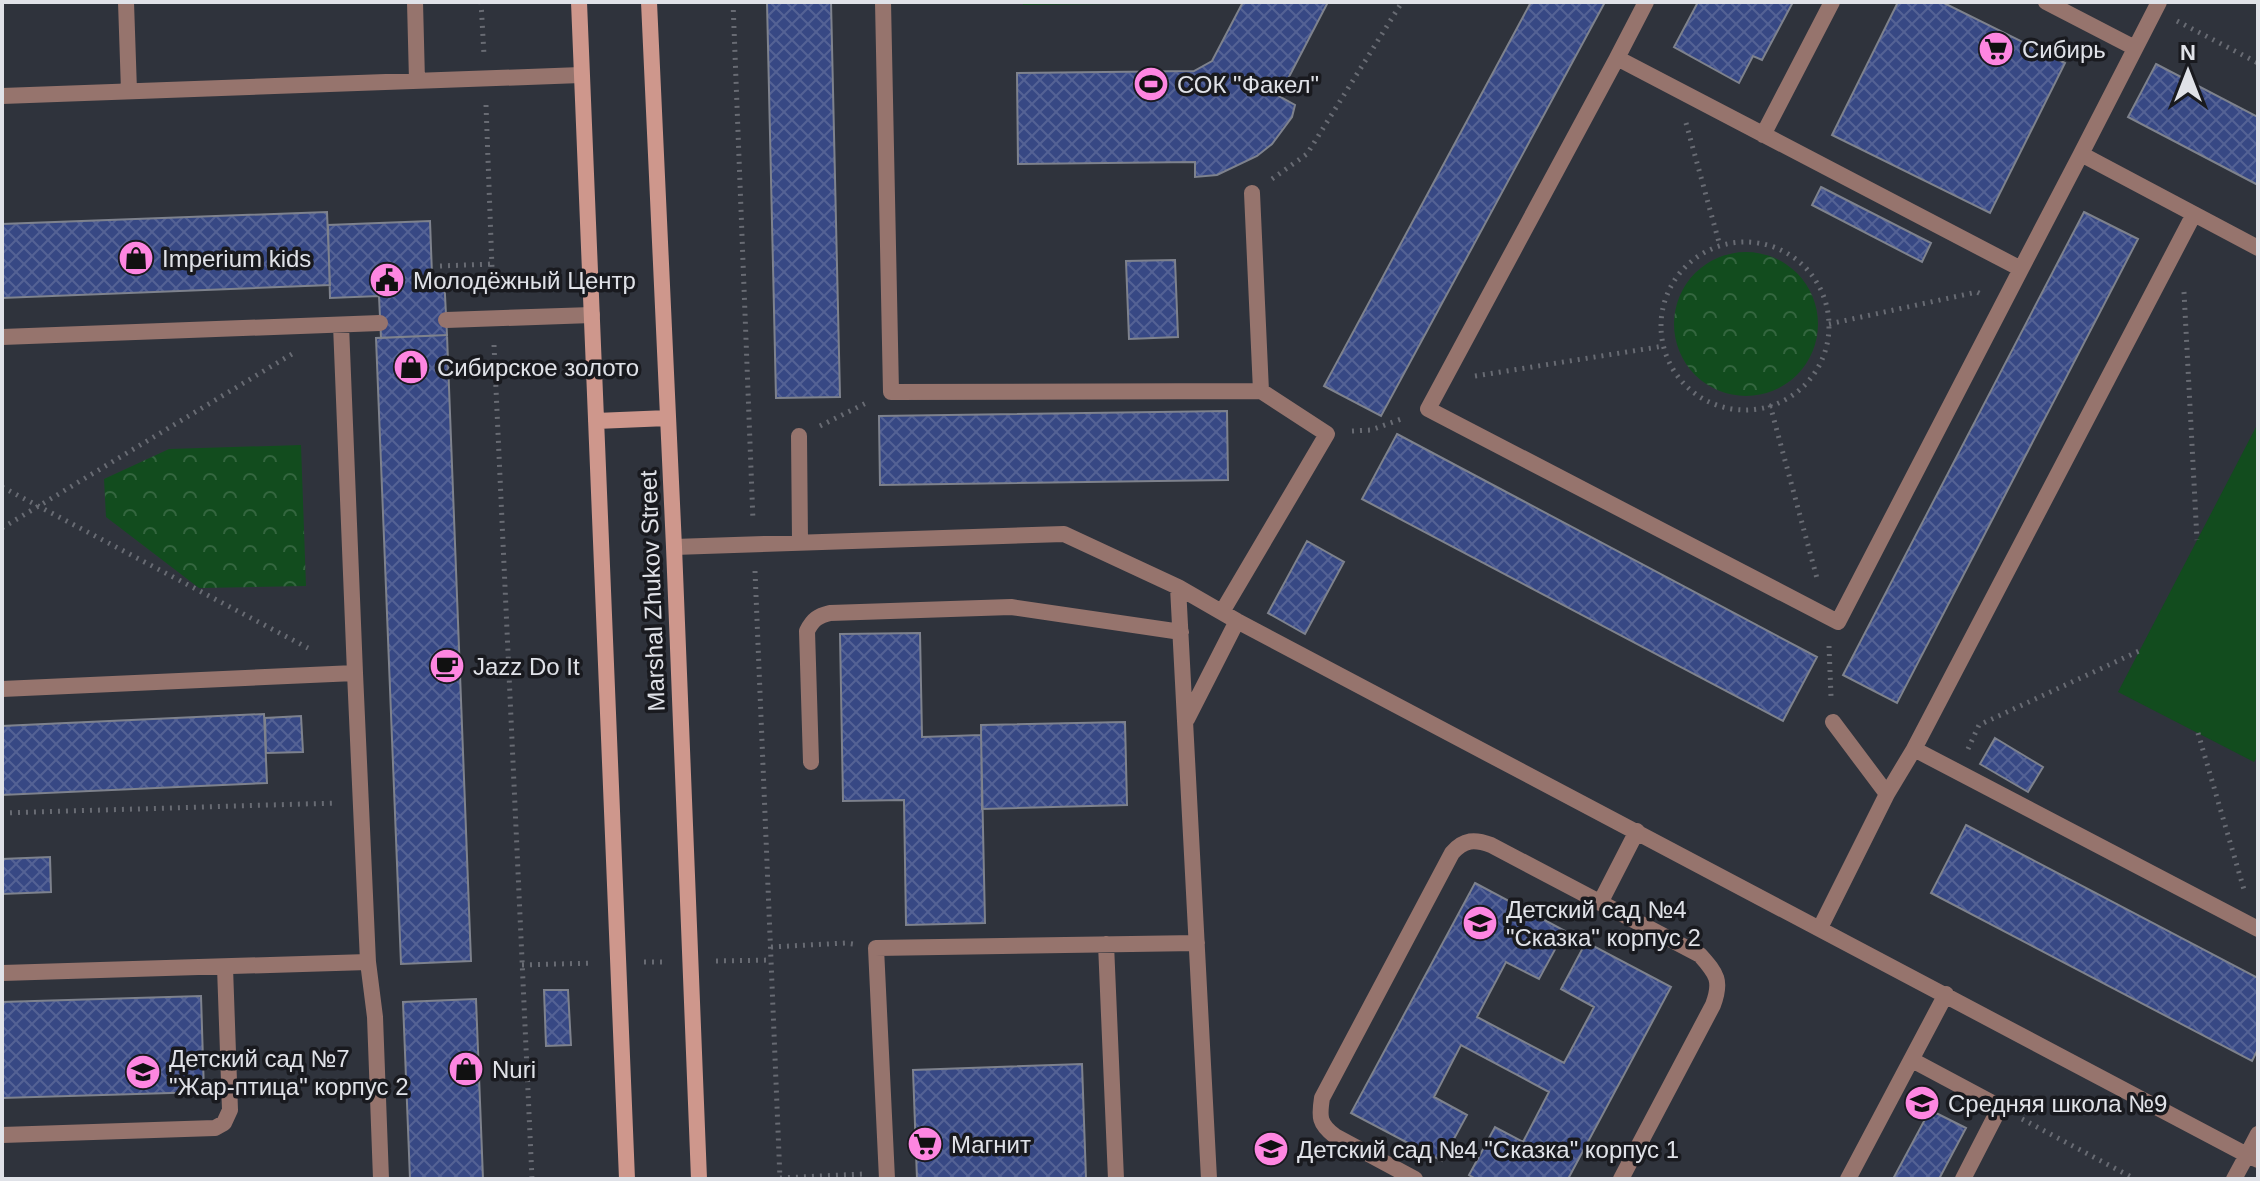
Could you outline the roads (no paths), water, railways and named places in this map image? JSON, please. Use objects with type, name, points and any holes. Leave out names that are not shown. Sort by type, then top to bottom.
[{"type":"main road","name":"Marshal Zhukov Street","points":[[579,2],[627,1179]]},
{"type":"main road","name":"Marshal Zhukov Street","points":[[649,2],[699,1179]]},
{"type":"main road","points":[[596,421],[668,418]]},
{"type":"lane","points":[[126,2],[129,91]]},
{"type":"lane","points":[[415,2],[417,81]]},
{"type":"lane","points":[[883,2],[891,392],[1261,391],[1327,434],[1222,612]]},
{"type":"lane","points":[[1646,2],[1428,409],[1838,622],[2157,6]]},
{"type":"lane","points":[[1763,135],[1832,2]]},
{"type":"lane","points":[[2046,2],[2135,48]]},
{"type":"lane","points":[[1617,58],[2021,269]]},
{"type":"lane","points":[[2,96],[581,75]]},
{"type":"lane","points":[[2081,154],[2258,248]]},
{"type":"lane","points":[[1252,193],[1261,391]]},
{"type":"lane","points":[[1820,928],[1887,794],[1914,749],[2194,214]]},
{"type":"lane","points":[[446,320],[592,315]]},
{"type":"lane","points":[[2,337],[380,323]]},
{"type":"lane","points":[[341,325],[368,962],[375,1017],[381,1179]]},
{"type":"lane","points":[[799,436],[800,541]]},
{"type":"lane","points":[[674,547],[1064,534],[1178,587],[2253,1158]]},
{"type":"lane","points":[[1178,587],[1209,1179]]},
{"type":"lane","points":[[811,762],[807,631],[819,615],[1011,607],[1181,632]]},
{"type":"lane","points":[[1186,721],[1237,621]]},
{"type":"lane","points":[[2,689],[355,673]]},
{"type":"lane","points":[[1833,722],[1887,794]]},
{"type":"lane","points":[[1914,749],[2256,928]]},
{"type":"lane","points":[[1600,903],[1637,831]]},
{"type":"lane","points":[[1415,1179],[1335,1136],[1324,1128],[1319,1113],[1322,1098],[1452,853],[1459,845],[1469,841],[1481,841],[1700,955],[1718,979],[1713,1005],[1621,1179]]},
{"type":"lane","points":[[886,1176],[876,948],[1197,943]]},
{"type":"lane","points":[[1106,944],[1116,1179]]},
{"type":"lane","points":[[2,973],[368,962]]},
{"type":"lane","points":[[2,1135],[215,1128],[224,1123],[230,1110],[225,967]]},
{"type":"lane","points":[[1848,1179],[1946,994]]},
{"type":"lane","points":[[1912,1060],[2000,1107],[1963,1179]]},
{"type":"lane","points":[[2234,1179],[2253,1158],[2258,1134]]},
{"type":"place","name":"Сибирь","points":[[1996,49]]},
{"type":"place","name":"СОК \"Факел\"","points":[[1151,84]]},
{"type":"place","name":"Imperium kids","points":[[136,258]]},
{"type":"place","name":"Молодёжный Центр","points":[[387,280]]},
{"type":"place","name":"Сибирское золото","points":[[411,367]]},
{"type":"place","name":"Jazz Do It","points":[[447,666]]},
{"type":"place","name":"Детский сад №4 \"Сказка\" корпус 2","points":[[1480,923]]},
{"type":"place","name":"Nuri","points":[[466,1069]]},
{"type":"place","name":"Детский сад №7 \"Жар-птица\" корпус 2","points":[[143,1072]]},
{"type":"place","name":"Средняя школа №9","points":[[1922,1103]]},
{"type":"place","name":"Магнит","points":[[925,1144]]},
{"type":"place","name":"Детский сад №4 \"Сказка\" корпус 1","points":[[1271,1149]]}]
